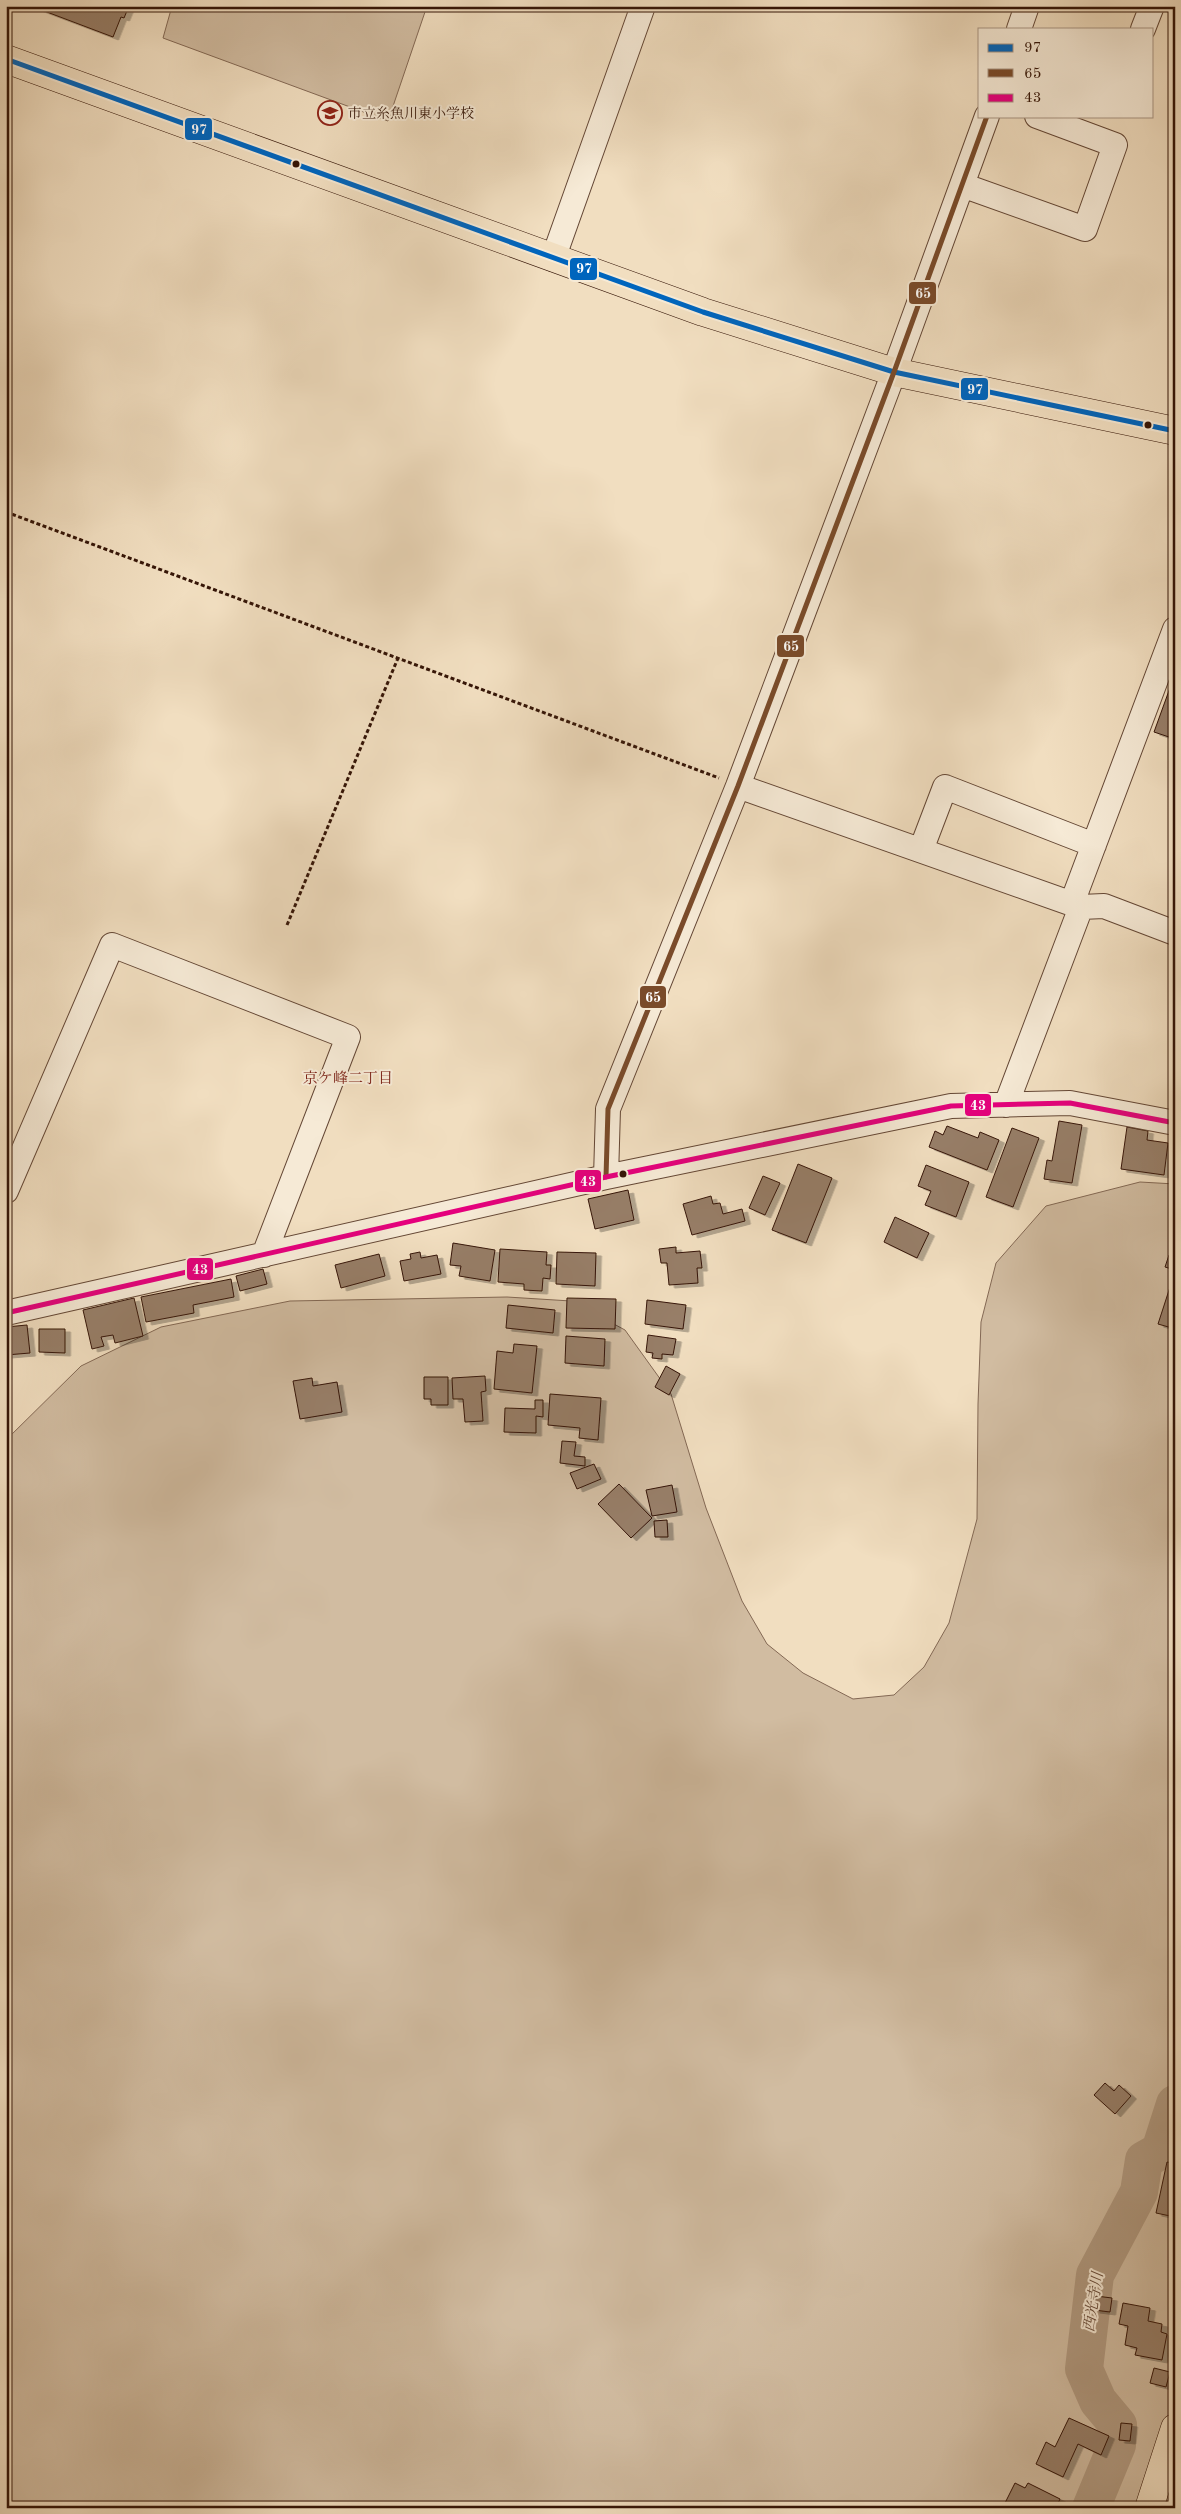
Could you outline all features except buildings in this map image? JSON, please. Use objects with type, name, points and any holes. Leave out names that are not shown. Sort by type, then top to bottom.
[{"type":"main road","points":[[6,60],[703,312],[894,372],[1175,431]]},
{"type":"main road","points":[[1149,2508],[1175,2428]]},
{"type":"street","points":[[553,259],[643,6]]},
{"type":"street","points":[[1019,28],[1027,6]]},
{"type":"street","points":[[1143,28],[1152,6]]},
{"type":"street","points":[[606,1177],[608,1109],[738,786],[894,372],[986,118]]},
{"type":"street","points":[[962,185],[1085,229],[1115,145],[1042,118]]},
{"type":"street","points":[[1006,1105],[1076,905],[1094,845],[1175,629]]},
{"type":"street","points":[[738,786],[1076,905],[1104,906],[1175,933]]},
{"type":"street","points":[[921,850],[945,788],[1094,845]]},
{"type":"street","points":[[6,1192],[112,945],[348,1037],[264,1255]]},
{"type":"street","points":[[6,1313],[606,1177],[951,1106],[1070,1103],[1175,1123]]},
{"type":"path","points":[[6,512],[738,786]]},
{"type":"path","points":[[287,925],[398,658]]},
{"type":"shaded area","points":[[172,6],[427,6],[388,121],[163,38]]},
{"type":"shaded area","points":[[1140,1182],[1175,1184],[1174,2508],[6,2508],[6,1440],[81,1366],[161,1327],[290,1301],[507,1297],[571,1301],[625,1330],[671,1394],[706,1508],[742,1601],[767,1644],[803,1673],[853,1699],[894,1695],[924,1667],[949,1623],[977,1519],[981,1322],[996,1263],[1046,1206]]},
{"type":"waterway","name":"西光寺川","points":[[1091,2508],[1117,2445],[1118,2425],[1098,2401],[1084,2369],[1095,2275],[1139,2192],[1144,2160],[1160,2151],[1175,2104]]},
{"type":"transit line","name":"97","points":[[6,59],[703,312],[894,372],[1175,431]]},
{"type":"transit line","name":"65","points":[[606,1177],[608,1109],[738,786],[894,372],[986,118]]},
{"type":"transit line","name":"43","points":[[6,1313],[606,1177],[951,1106],[1070,1103],[1175,1123]]},
{"type":"place","name":"市立糸魚川東小学校","points":[[330,113]]},
{"type":"district","name":"京ケ峰二丁目","points":[[348,1078]]}]
